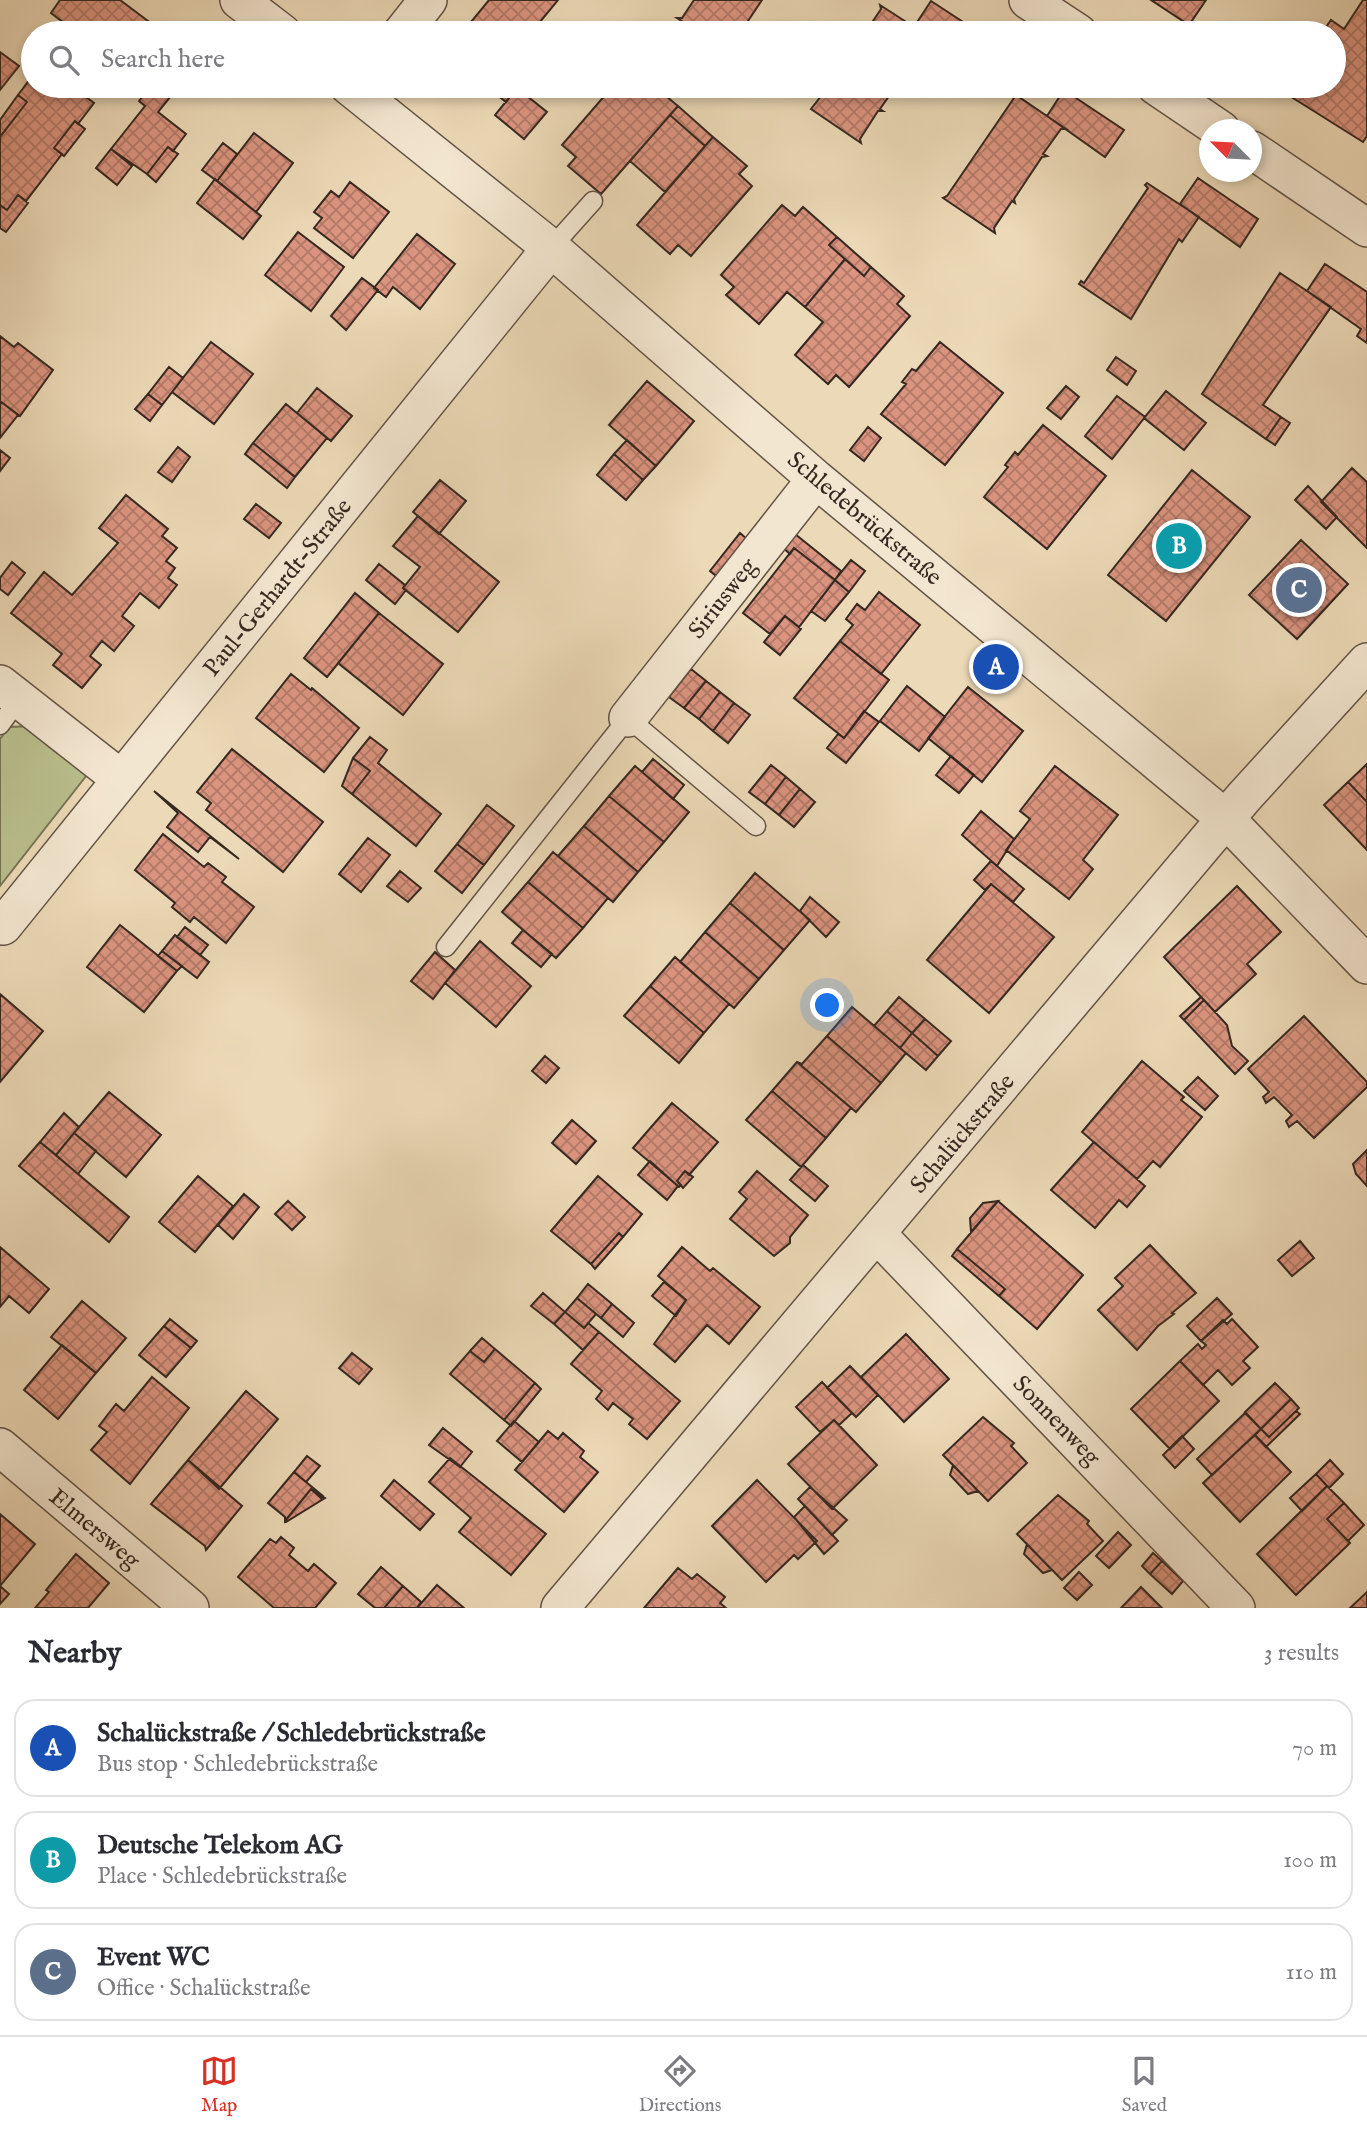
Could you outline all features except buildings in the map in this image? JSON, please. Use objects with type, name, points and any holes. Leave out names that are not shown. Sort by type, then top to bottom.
[{"type":"street","points":[[239,0],[266,21]]},
{"type":"street","points":[[411,21],[428,0]]},
{"type":"street","points":[[1028,0],[1060,21]]},
{"type":"street","name":"Schledebrückstraße","points":[[368,98],[551,248],[816,479],[1226,818],[1367,965]]},
{"type":"street","points":[[1174,98],[1205,119]]},
{"type":"street","points":[[1262,157],[1367,228]]},
{"type":"street","name":"Paul-Gerhardt-Straße","points":[[3,926],[551,248]]},
{"type":"street","name":"Siriusweg","points":[[628,718],[816,479]]},
{"type":"street","name":"Schalückstraße","points":[[560,1608],[1226,818],[1367,662]]},
{"type":"street","points":[[6,703],[121,779]]},
{"type":"street","name":"Sonnenweg","points":[[877,1234],[1236,1608]]},
{"type":"street","name":"Elmersweg","points":[[0,1447],[190,1608]]},
{"type":"lane","points":[[551,248],[593,201]]},
{"type":"lane","points":[[446,947],[628,718],[756,826]]},
{"type":"green space","points":[[32,726],[90,771],[0,886],[0,739],[9,727]]},
{"type":"place","name":"Deutsche Telekom AG","points":[[1179,546]]},
{"type":"place","name":"Event WC","points":[[1299,590]]},
{"type":"place","name":"Schalückstraße / Schledebrückstraße","points":[[996,667]]}]
